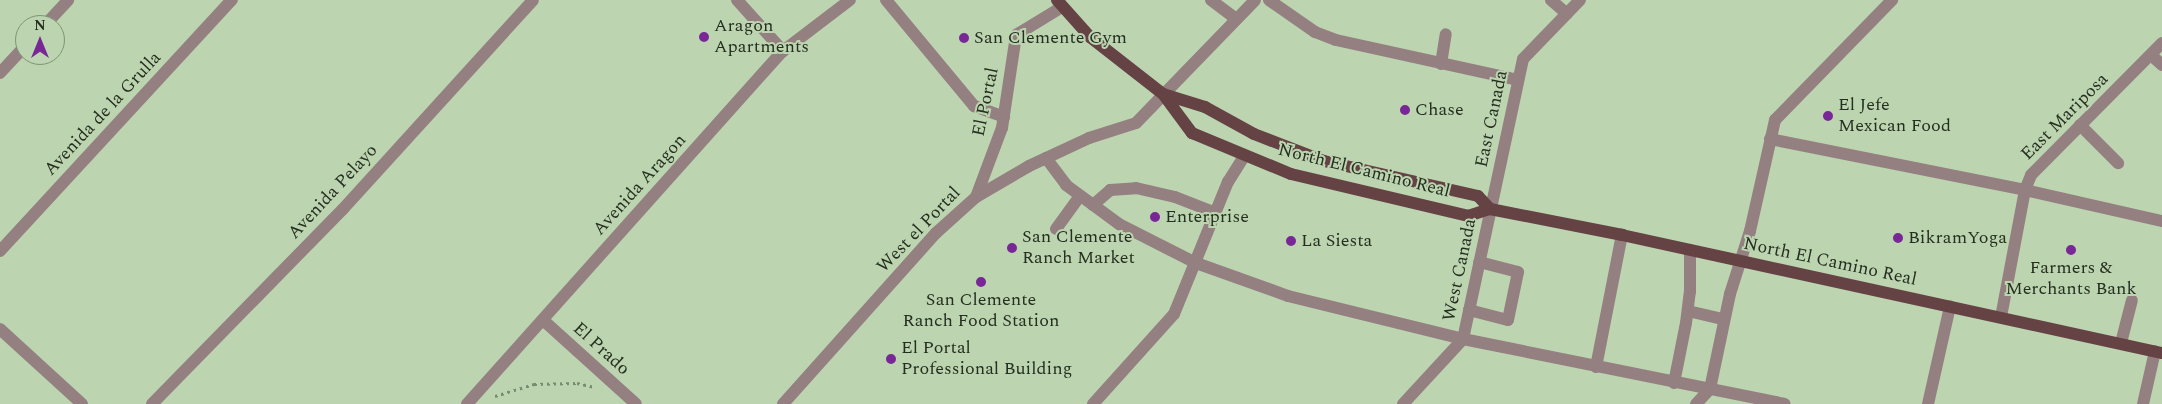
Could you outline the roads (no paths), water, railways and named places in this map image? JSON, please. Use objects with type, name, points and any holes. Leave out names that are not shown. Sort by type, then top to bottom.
[{"type":"main road","name":"North El Camino Real","points":[[1059,3],[1090,37],[1163,94],[1192,133],[1290,174],[1468,216],[1490,209],[1622,235],[2158,352]]},
{"type":"main road","name":"North El Camino Real","points":[[1163,94],[1206,107],[1254,134],[1324,161],[1478,196],[1490,209]]},
{"type":"street","points":[[54,15],[68,0]]},
{"type":"street","name":"Avenida de la Grulla","points":[[0,251],[232,0]]},
{"type":"street","name":"Avenida Pelayo","points":[[152,404],[343,209],[534,0]]},
{"type":"street","points":[[737,0],[783,51]]},
{"type":"street","name":"Avenida Aragon","points":[[466,404],[783,51],[850,0]]},
{"type":"street","points":[[886,0],[974,106],[1004,117]]},
{"type":"street","points":[[1211,0],[1236,19]]},
{"type":"street","name":"West el Portal","points":[[783,404],[936,234],[976,197],[1046,158],[1089,138],[1136,122],[1255,0]]},
{"type":"street","points":[[1269,0],[1315,32],[1336,40],[1518,80]]},
{"type":"street","points":[[1551,0],[1567,14]]},
{"type":"street","name":"East Canada","points":[[1490,209],[1523,59],[1580,0]]},
{"type":"street","points":[[1696,404],[1710,389],[1724,319],[1750,231],[1775,120],[1892,0]]},
{"type":"street","name":"El Portal","points":[[976,197],[1002,128],[1016,35],[1059,3]]},
{"type":"street","points":[[1441,64],[1446,34]]},
{"type":"street","name":"East Mariposa","points":[[2001,317],[2025,190],[2031,174],[2162,43]]},
{"type":"street","points":[[2151,55],[2162,66]]},
{"type":"street","points":[[0,73],[15,57]]},
{"type":"street","points":[[2080,125],[2118,163]]},
{"type":"street","points":[[1770,139],[2025,190],[2162,221]]},
{"type":"street","points":[[1093,404],[1174,314],[1228,182],[1244,156]]},
{"type":"street","points":[[1046,158],[1066,185],[1119,224],[1196,263],[1288,296],[1463,339],[1785,404]]},
{"type":"street","points":[[1093,205],[1110,190],[1136,188],[1175,197],[1216,213]]},
{"type":"street","points":[[1056,229],[1080,196]]},
{"type":"street","name":"West Canada","points":[[1403,404],[1463,339],[1490,209]]},
{"type":"street","points":[[2138,229],[2140,216]]},
{"type":"street","points":[[1596,367],[1622,235]]},
{"type":"street","points":[[1674,383],[1688,311],[1690,250]]},
{"type":"street","points":[[1469,310],[1508,320],[1518,272],[1479,262]]},
{"type":"street","points":[[2121,344],[2132,300]]},
{"type":"street","points":[[1928,404],[1950,306]]},
{"type":"street","points":[[1688,311],[1724,319]]},
{"type":"street","name":"El Prado","points":[[542,320],[636,404]]},
{"type":"street","points":[[0,329],[82,404]]},
{"type":"street","points":[[2143,404],[2158,352]]},
{"type":"place","name":"Aragon Apartments","points":[[704,37]]},
{"type":"place","name":"San Clemente Gym","points":[[964,38]]},
{"type":"place","name":"Chase","points":[[1405,110]]},
{"type":"place","name":"El Jefe Mexican Food","points":[[1828,116]]},
{"type":"place","name":"Enterprise","points":[[1155,217]]},
{"type":"place","name":"BikramYoga","points":[[1898,238]]},
{"type":"place","name":"La Siesta","points":[[1291,241]]},
{"type":"place","name":"San Clemente Ranch Market","points":[[1012,248]]},
{"type":"place","name":"Farmers & Merchants Bank","points":[[2071,250]]},
{"type":"place","name":"San Clemente Ranch Food Station","points":[[981,282]]},
{"type":"place","name":"El Portal Professional Building","points":[[891,359]]}]
